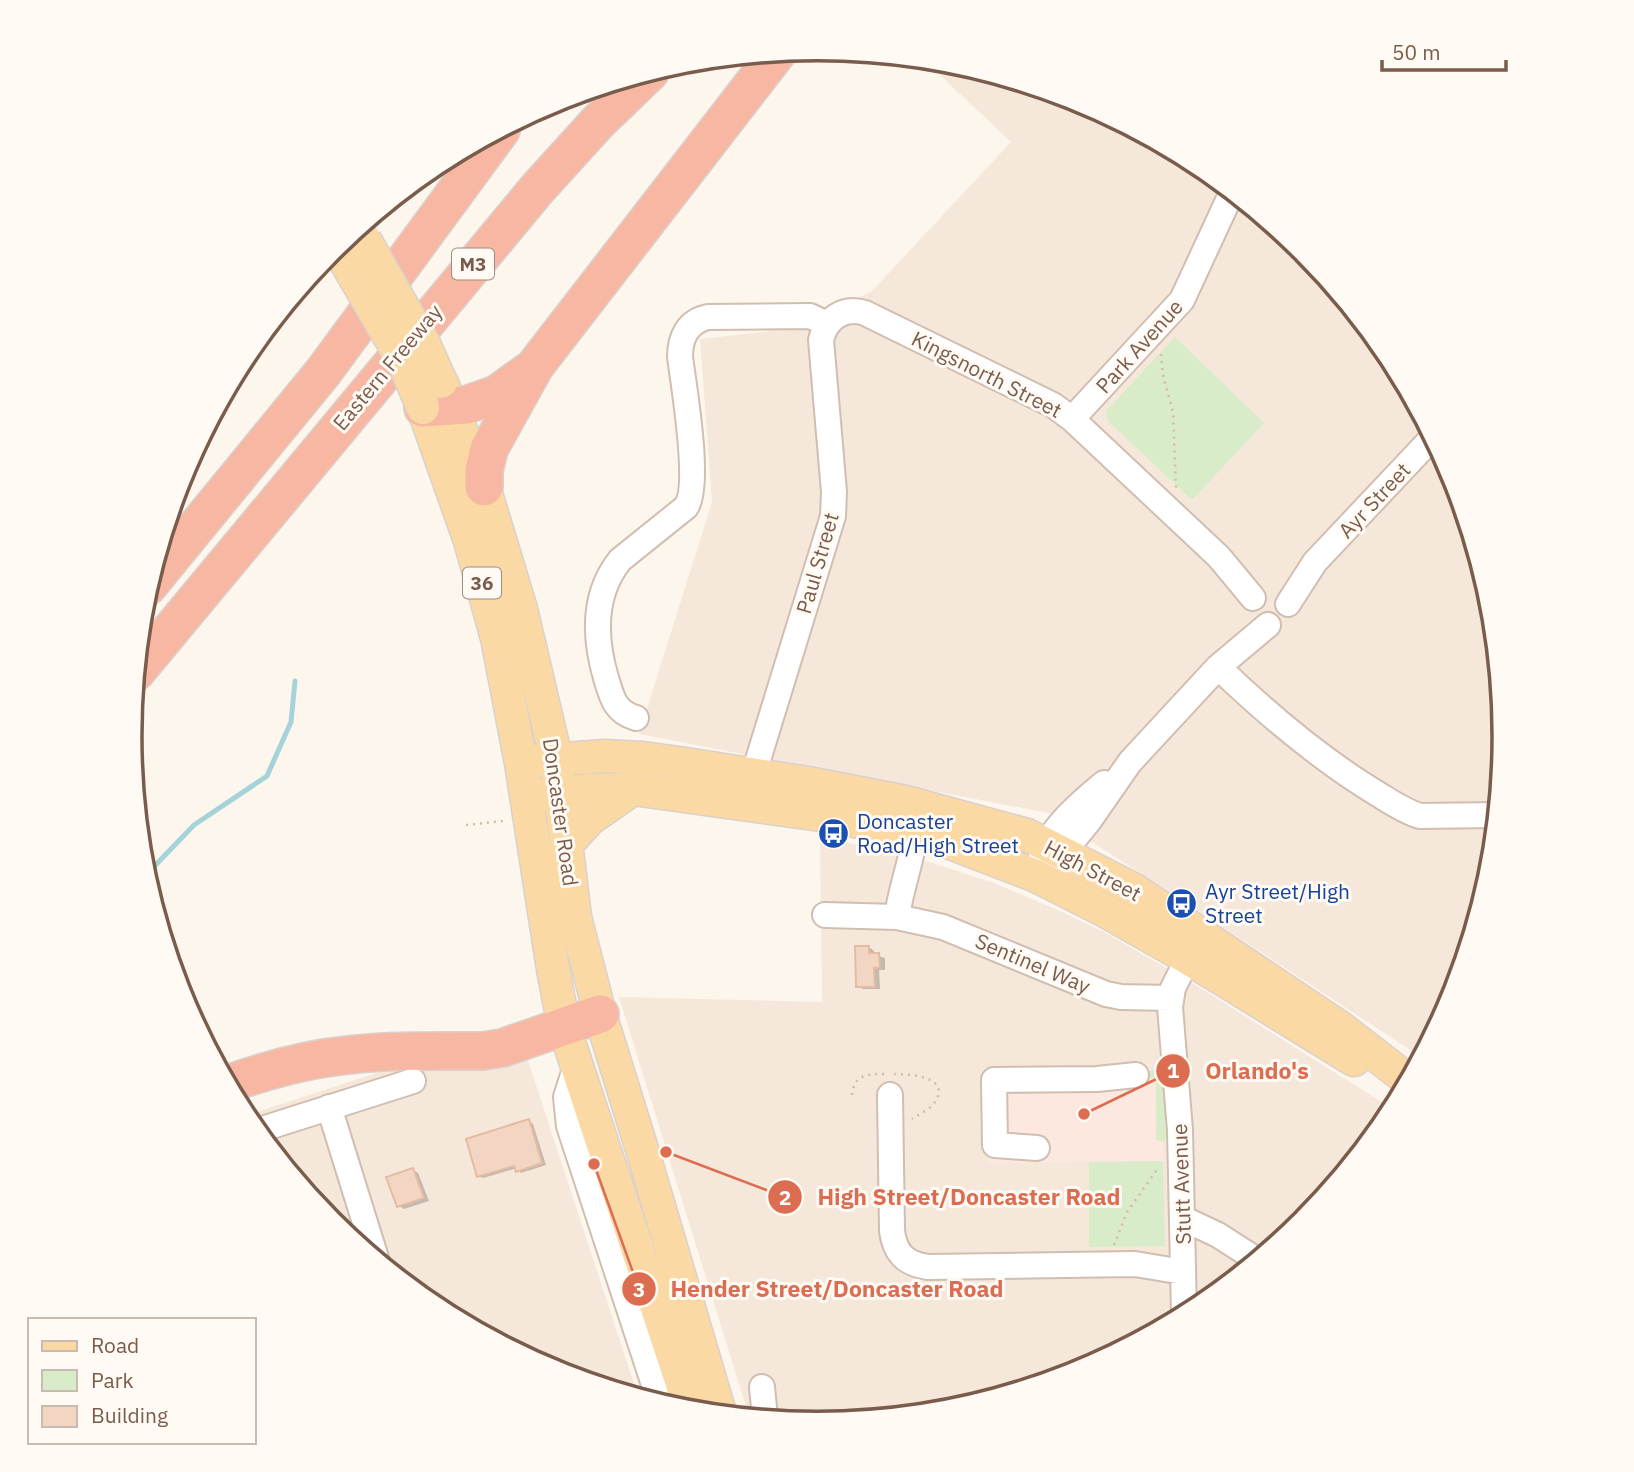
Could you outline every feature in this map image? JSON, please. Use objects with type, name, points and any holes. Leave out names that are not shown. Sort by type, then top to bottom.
[{"type":"highway","points":[[484,488],[484,471],[489,449],[536,366],[768,63]]},
{"type":"highway","name":"Eastern Freeway","points":[[147,659],[529,198],[598,122],[635,86]]},
{"type":"highway","name":"M3","points":[[164,567],[324,371],[488,148]]},
{"type":"highway","points":[[439,399],[466,405],[497,394],[536,366]]},
{"type":"highway","points":[[238,1081],[304,1061],[346,1055],[483,1051],[502,1048],[600,1014]]},
{"type":"main road","name":"Doncaster Road","points":[[353,247],[424,344],[439,399],[470,541],[497,638],[564,1027],[687,1398]]},
{"type":"main road","name":"Doncaster Road","points":[[439,399],[484,488],[521,609],[556,758],[575,917],[600,1014],[717,1403]]},
{"type":"main road","points":[[545,710],[574,742],[605,756]]},
{"type":"main road","name":"High Street","points":[[520,762],[605,756],[643,758],[916,832],[991,857],[1036,876],[1107,912],[1195,946]]},
{"type":"main road","points":[[566,845],[590,819],[633,789]]},
{"type":"main road","name":"High Street","points":[[526,798],[590,790],[750,789],[906,802],[991,823],[1027,835],[1133,889],[1195,946],[1339,1052],[1398,1079]]},
{"type":"main road","points":[[622,1083],[608,1093],[628,1157],[624,1203]]},
{"type":"street","name":"Park Avenue","points":[[1072,419],[1182,300],[1228,201]]},
{"type":"street","name":"Kingsnorth Street","points":[[636,718],[624,715],[617,708],[597,650],[600,600],[612,570],[620,559],[686,508],[691,500],[693,476],[680,357],[682,338],[691,324],[708,317],[810,317],[830,321],[845,312],[865,313],[1033,394],[1072,419],[1267,603]]},
{"type":"street","name":"Paul Street","points":[[750,789],[833,516],[834,492],[820,349],[823,332],[830,321]]},
{"type":"street","name":"Ayr Street","points":[[1036,876],[1054,848],[1089,821],[1130,762],[1218,667],[1267,603],[1315,562],[1425,445]]},
{"type":"street","points":[[1218,667],[1305,746],[1410,813],[1420,816],[1487,815]]},
{"type":"street","points":[[897,917],[899,898],[916,832],[914,815],[906,802]]},
{"type":"street","name":"Sentinel Way","points":[[825,915],[897,917],[943,927],[1106,994],[1129,998],[1170,998]]},
{"type":"street","name":"Stutt Avenue","points":[[1184,1302],[1180,1130],[1170,998],[1195,946]]},
{"type":"street","points":[[577,1063],[566,1097],[569,1126],[656,1391]]},
{"type":"street","points":[[1037,1148],[995,1145],[994,1080],[1097,1079],[1136,1075]]},
{"type":"street","points":[[268,1127],[413,1081]]},
{"type":"street","points":[[890,1096],[892,1231],[895,1248],[911,1263],[928,1266],[1183,1263]]},
{"type":"street","points":[[329,1107],[371,1242]]},
{"type":"street","points":[[1182,1218],[1218,1235],[1248,1255]]},
{"type":"street","points":[[762,1387],[764,1408]]},
{"type":"path","points":[[1161,347],[1163,375],[1173,412],[1176,489]]},
{"type":"path","points":[[852,1095],[856,1082],[866,1074],[926,1076],[935,1084],[936,1101],[908,1124]]},
{"type":"path","points":[[1114,1249],[1115,1238],[1127,1212],[1153,1173],[1165,1163]]},
{"type":"shaded area","points":[[937,72],[992,84],[1075,113],[1154,152],[1228,201],[1294,259],[1352,325],[1401,399],[1440,478],[1469,561],[1479,604],[1490,692],[1490,780],[1479,868],[1469,911],[1440,994],[1413,1051],[1048,813],[639,734],[712,502],[700,339],[797,328],[872,291],[1011,142]]},
{"type":"shaded area","points":[[820,837],[911,856],[994,883],[1060,911],[1106,933],[1194,984],[1383,1103],[1324,1181],[1262,1243],[1192,1297],[1115,1341],[1034,1375],[949,1398],[905,1405],[817,1411],[746,1407],[619,997],[822,1002]]},
{"type":"shaded area","points":[[517,1027],[635,1386],[600,1375],[519,1341],[442,1297],[406,1271],[340,1213],[310,1181],[257,1112]]},
{"type":"shaded area","points":[[1115,1071],[1161,1071],[1167,1140],[1163,1142],[1163,1161],[988,1163],[985,1096]]},
{"type":"green space","points":[[1175,337],[1264,423],[1192,500],[1107,420],[1106,411]]},
{"type":"green space","points":[[1154,1069],[1165,1075],[1170,1138],[1163,1142],[1156,1140],[1156,1078],[1146,1078],[1146,1073]]},
{"type":"green space","points":[[1163,1161],[1165,1246],[1089,1247],[1089,1162]]},
{"type":"building","points":[[855,946],[869,946],[869,953],[879,953],[880,968],[874,968],[875,987],[856,987]]},
{"type":"building","points":[[529,1119],[542,1163],[516,1172],[514,1166],[477,1177],[466,1139]]},
{"type":"building","points":[[413,1168],[424,1198],[397,1207],[386,1177]]},
{"type":"waterway","points":[[155,866],[194,825],[267,776],[291,722],[295,681]]},
{"type":"place","name":"Doncaster Road/High Street","points":[[834,833]]},
{"type":"place","name":"Ayr Street/High Street","points":[[1182,903]]},
{"type":"place","name":"Orlando's","points":[[1084,1114]]},
{"type":"place","name":"High Street/Doncaster Road","points":[[666,1152]]},
{"type":"place","name":"Hender Street/Doncaster Road","points":[[594,1164]]}]
